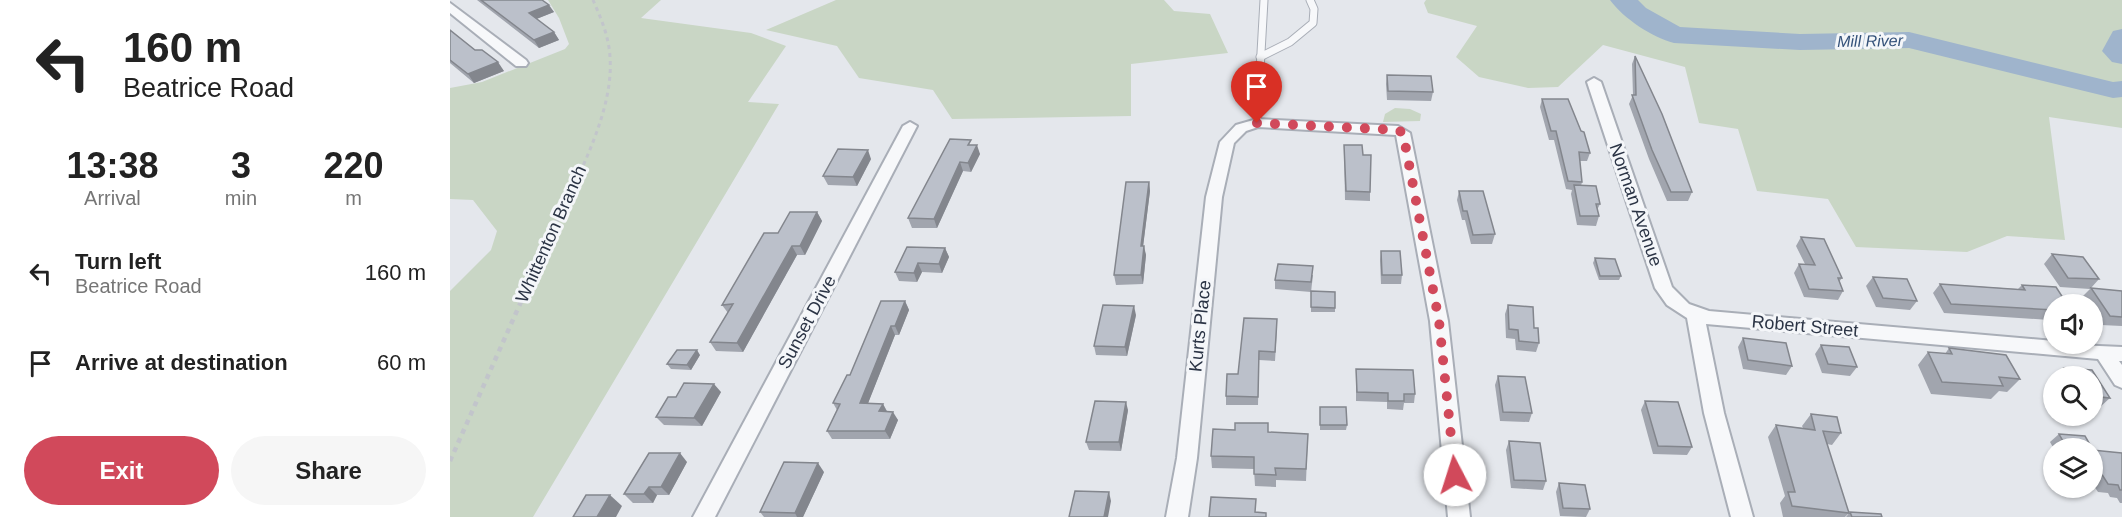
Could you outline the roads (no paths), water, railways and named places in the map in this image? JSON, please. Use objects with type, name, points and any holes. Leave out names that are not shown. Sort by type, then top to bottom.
[{"type":"street","points":[[450,7],[521,63]]},
{"type":"street","name":"Norman Avenue","points":[[1594,82],[1664,288],[1671,300],[1683,310],[1695,315]]},
{"type":"street","points":[[1257,123],[1402,130],[1439,321],[1459,517]]},
{"type":"street","name":"Kurts Place","points":[[1177,517],[1187,458],[1214,197],[1223,153],[1230,137],[1241,128],[1257,123]]},
{"type":"street","name":"Sunset Drive","points":[[704,517],[910,126]]},
{"type":"street","points":[[1695,315],[1714,413],[1742,517]]},
{"type":"street","name":"Robert Street","points":[[1695,315],[2113,353]]},
{"type":"street","points":[[2113,353],[2122,380]]},
{"type":"lane","points":[[1257,123],[1259,34],[1264,0]]},
{"type":"lane","points":[[1260,57],[1290,42],[1313,23],[1314,9],[1310,0]]},
{"type":"waterway","name":"Mill River","points":[[1623,0],[1637,13],[1674,35],[1800,42],[1909,40],[2113,90],[2122,89]]},
{"type":"waterway","name":"Mill River","points":[[2122,37],[2115,51],[2122,56]]}]
